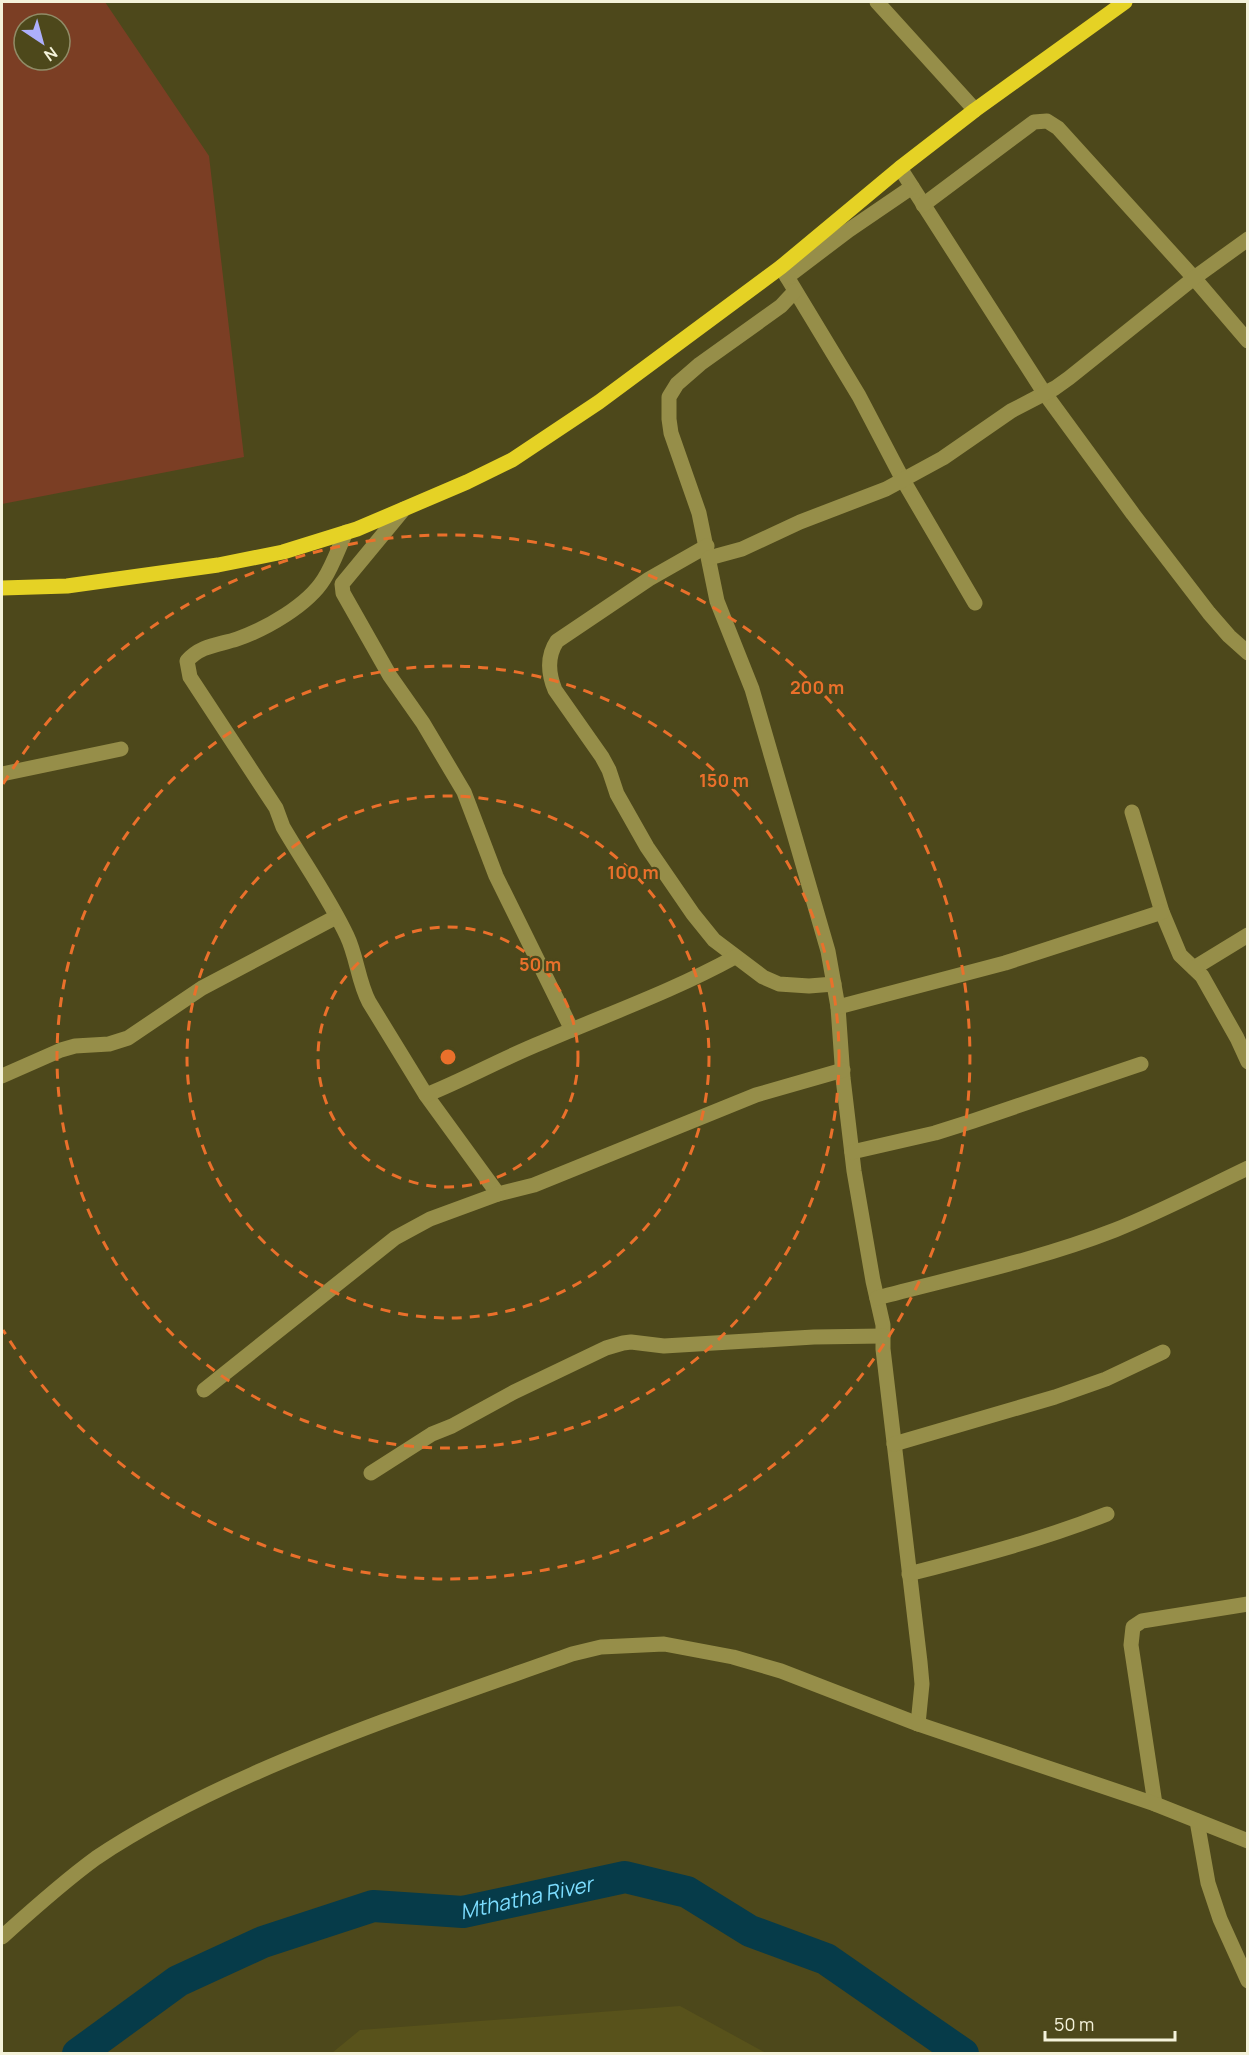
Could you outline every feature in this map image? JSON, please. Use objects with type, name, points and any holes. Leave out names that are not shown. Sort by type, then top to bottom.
[{"type":"main road","points":[[2,588],[67,586],[218,565],[283,552],[346,532],[404,509],[512,460],[784,272],[900,168],[975,110],[1125,2]]},
{"type":"street","points":[[877,2],[975,110]]},
{"type":"street","points":[[923,205],[1034,122],[1047,122],[1058,128],[1248,341]]},
{"type":"street","points":[[900,168],[1045,393],[1209,613],[1248,653]]},
{"type":"street","points":[[912,187],[784,272],[874,424],[903,480],[975,603]]},
{"type":"street","points":[[834,984],[809,986],[779,984],[763,977],[714,940],[702,926],[647,847],[617,794],[602,757],[555,690],[549,669],[552,649],[557,641],[649,579],[708,552],[742,549],[800,522],[838,509],[903,480],[943,458],[1011,411],[1069,378],[1248,239]]},
{"type":"street","points":[[795,291],[781,306],[677,384],[669,397],[671,433],[699,513],[717,601],[752,689],[828,951],[838,1007],[852,1152],[883,1336],[894,1444],[902,1491],[921,1673],[918,1724]]},
{"type":"street","points":[[404,509],[342,584],[343,593],[390,676],[423,723],[464,792],[496,876],[572,1030]]},
{"type":"street","points":[[346,532],[325,578],[313,594],[268,625],[238,639],[195,652],[187,661],[190,677],[276,808],[283,827],[351,945],[361,987],[426,1095],[498,1194]]},
{"type":"street","points":[[2,774],[121,749]]},
{"type":"street","points":[[1132,812],[1162,912],[1180,955],[1202,976],[1248,1062]]},
{"type":"street","points":[[838,1007],[1005,963],[1162,912]]},
{"type":"street","points":[[2,1076],[61,1050],[75,1046],[110,1044],[128,1038],[202,988],[336,917]]},
{"type":"street","points":[[1194,968],[1248,935]]},
{"type":"street","points":[[426,1095],[462,1081],[505,1059],[572,1030],[661,994],[735,957]]},
{"type":"street","points":[[852,1152],[935,1133],[1141,1064]]},
{"type":"street","points":[[204,1390],[395,1238],[424,1222],[498,1194],[534,1185],[756,1095],[843,1070]]},
{"type":"street","points":[[877,1298],[1027,1259],[1087,1240],[1148,1215],[1248,1168]]},
{"type":"street","points":[[371,1473],[432,1434],[606,1348],[623,1343],[664,1346],[814,1337],[883,1336]]},
{"type":"street","points":[[894,1444],[1055,1397],[1106,1379],[1163,1352]]},
{"type":"street","points":[[909,1574],[1010,1548],[1107,1514]]},
{"type":"street","points":[[1155,1804],[1131,1645],[1133,1627],[1142,1621],[1248,1604]]},
{"type":"street","points":[[2,1936],[96,1858],[207,1795],[368,1726],[572,1654],[628,1644],[664,1644],[705,1650],[782,1671],[918,1724],[1155,1804],[1248,1841]]},
{"type":"street","points":[[1197,1821],[1208,1883],[1220,1919],[1248,1982]]},
{"type":"shaded area","points":[[2,2],[105,2],[209,156],[244,457],[2,504]]},
{"type":"shaded area","points":[[680,2006],[766,2053],[332,2053],[360,2030]]},
{"type":"waterway","name":"Mthatha River","points":[[78,2054],[178,1981],[263,1942],[373,1906],[463,1912],[625,1877],[687,1892],[750,1931],[826,1959],[963,2054]]}]
